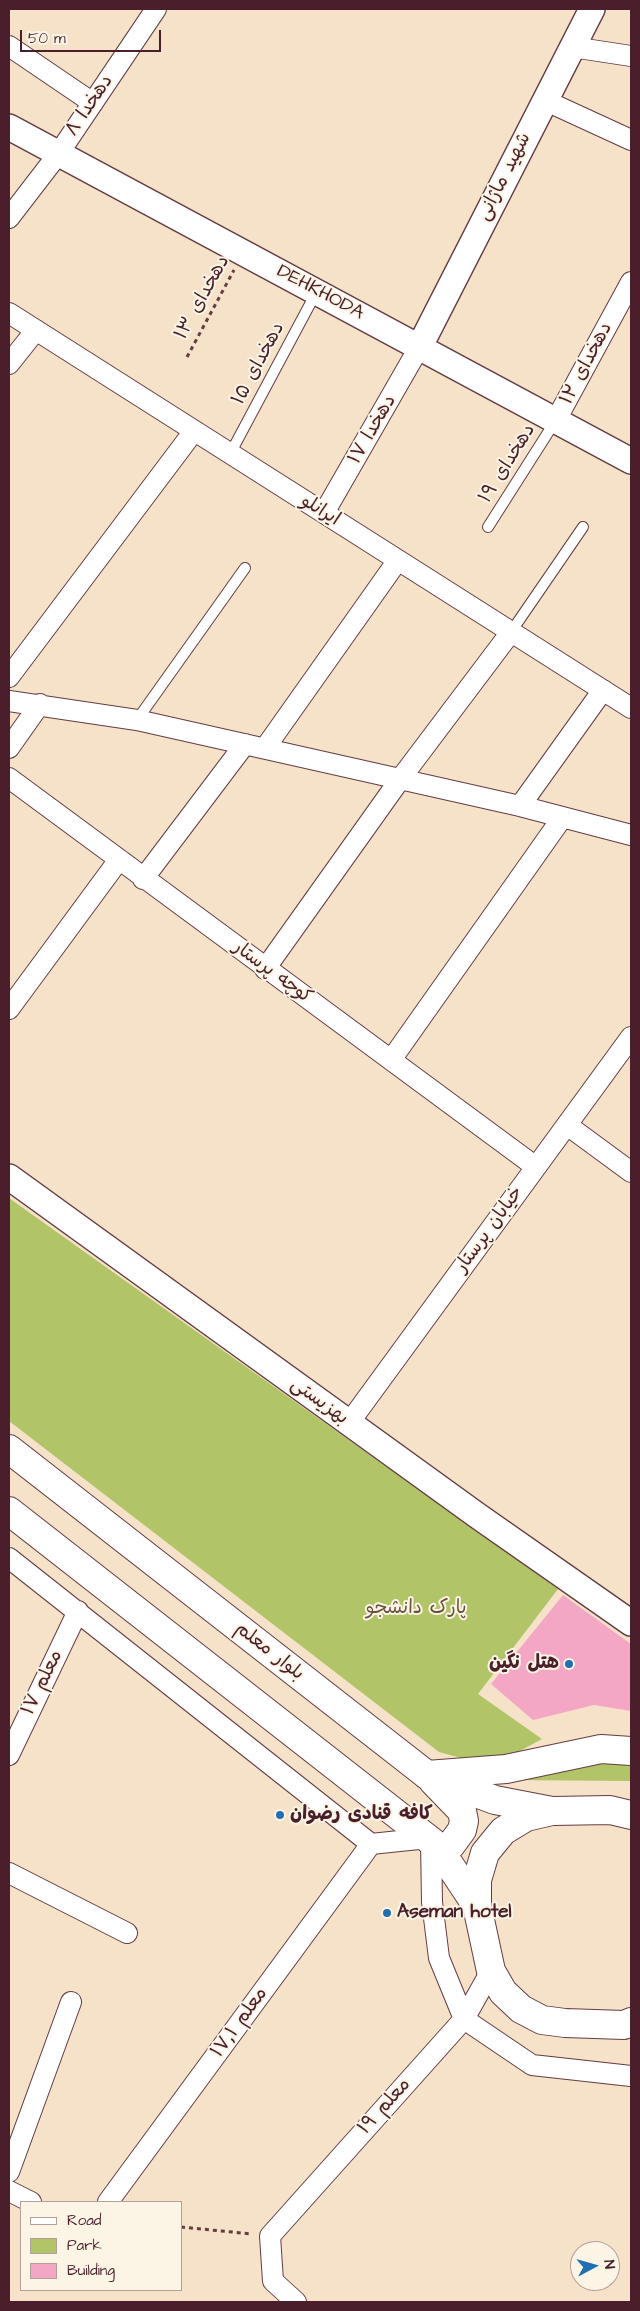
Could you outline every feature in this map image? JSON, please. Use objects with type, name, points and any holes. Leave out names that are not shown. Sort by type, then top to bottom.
[{"type":"main road","name":"بلوار معلم","points":[[9,1449],[427,1775],[495,1800],[552,1811]]},
{"type":"main road","points":[[9,1511],[443,1849],[452,1845],[462,1830],[464,1821],[462,1812],[427,1775]]},
{"type":"main road","points":[[427,1775],[506,1769],[601,1749],[631,1751]]},
{"type":"main road","points":[[631,1815],[610,1810],[552,1811],[526,1817],[503,1831],[485,1853],[477,1880],[477,1906],[491,1971],[503,1992],[521,2008],[542,2020],[575,2024],[624,2024],[631,2022]]},
{"type":"main road","points":[[432,1842],[477,1906]]},
{"type":"street","name":"دهخدا ۸","points":[[9,218],[59,153],[155,9]]},
{"type":"street","name":"شهید ماژانی","points":[[420,346],[592,9]]},
{"type":"street","points":[[9,46],[93,103]]},
{"type":"street","points":[[572,47],[631,56]]},
{"type":"street","points":[[544,100],[631,140]]},
{"type":"street","name":"DEHKHODA","points":[[9,126],[631,461]]},
{"type":"street","name":"دهخدای ۱۲","points":[[556,420],[631,282]]},
{"type":"street","name":"ایرانلو","points":[[9,313],[631,708]]},
{"type":"street","points":[[9,364],[36,330]]},
{"type":"street","name":"دهخدا ۱۷","points":[[324,513],[420,346]]},
{"type":"street","points":[[9,677],[194,430]]},
{"type":"street","points":[[266,748],[398,560]]},
{"type":"street","points":[[265,969],[401,778],[511,632]]},
{"type":"street","points":[[520,806],[603,690]]},
{"type":"street","points":[[9,701],[40,704],[137,720],[401,778],[631,834]]},
{"type":"street","points":[[9,748],[40,704]]},
{"type":"street","points":[[143,879],[245,744]]},
{"type":"street","name":"کوچه پرستار","points":[[9,778],[143,879],[536,1167]]},
{"type":"street","points":[[391,1060],[562,818]]},
{"type":"street","points":[[9,1009],[118,860]]},
{"type":"street","name":"خیابان پرستار","points":[[349,1423],[631,1038]]},
{"type":"street","points":[[567,1125],[631,1172]]},
{"type":"street","name":"بهزیستی","points":[[9,1177],[349,1423],[631,1623]]},
{"type":"street","points":[[9,1558],[78,1610],[372,1844],[432,1842],[432,1902],[440,1958],[464,2019],[532,2065],[631,2076]]},
{"type":"street","name":"معلم ۱۷","points":[[9,1756],[78,1610]]},
{"type":"street","name":"معلم ۱۷٫۱","points":[[109,2201],[372,1844]]},
{"type":"street","points":[[9,1873],[128,1933]]},
{"type":"street","name":"معلم ۱۹","points":[[296,2302],[273,2281],[270,2236],[464,2019],[491,1971]]},
{"type":"street","points":[[9,2172],[71,2002]]},
{"type":"street","points":[[9,2190],[29,2201]]},
{"type":"lane","name":"دهخدای ۱۵","points":[[230,454],[318,291]]},
{"type":"lane","name":"دهخدای ۱۹","points":[[488,527],[556,420]]},
{"type":"lane","points":[[511,632],[583,527]]},
{"type":"lane","points":[[137,720],[245,568]]},
{"type":"path","name":"دهخدای ۱۳","points":[[187,357],[244,252]]},
{"type":"path","points":[[182,2227],[239,2232]]},
{"type":"green space","name":"پارک دانشجو","points":[[9,1198],[558,1589],[478,1694],[542,1739],[507,1758],[468,1760],[439,1752],[9,1421]]},
{"type":"green space","points":[[584,1760],[631,1762],[631,1781],[505,1780]]},
{"type":"building","name":"هتل نگین","points":[[563,1595],[631,1644],[631,1711],[594,1705],[533,1720],[491,1684]]},
{"type":"place","name":"هتل نگین","points":[[569,1664]]},
{"type":"place","name":"کافه قنادی رضوان","points":[[280,1815]]},
{"type":"place","name":"Aseman hotel","points":[[387,1913]]}]
